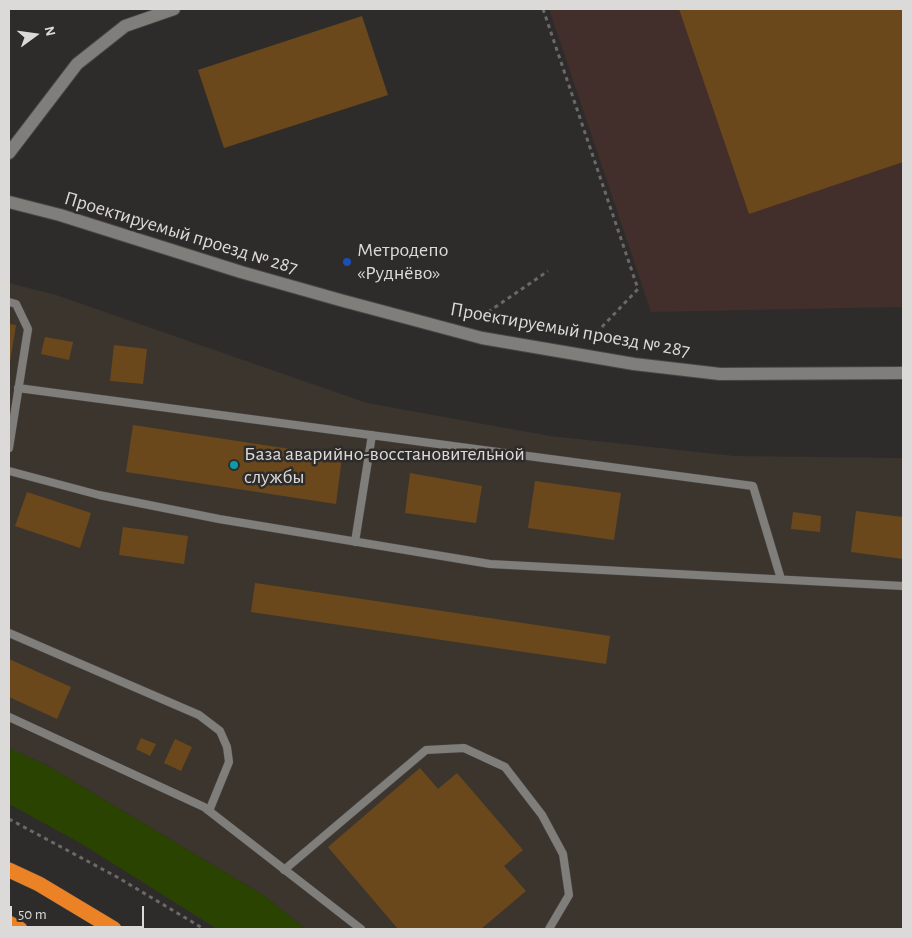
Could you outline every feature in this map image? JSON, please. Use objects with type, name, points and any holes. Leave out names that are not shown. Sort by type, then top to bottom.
[{"type":"highway","points":[[9,870],[39,884],[114,929]]},
{"type":"highway","points":[[9,923],[20,929]]},
{"type":"street","points":[[9,153],[77,64],[125,26],[174,9]]},
{"type":"street","name":"Проектируемый проезд № 287","points":[[9,202],[60,215],[286,285],[482,338],[634,364],[720,374],[903,373]]},
{"type":"lane","points":[[9,302],[16,304],[28,329],[9,448]]},
{"type":"lane","points":[[18,388],[753,486],[781,579]]},
{"type":"lane","points":[[355,542],[372,435]]},
{"type":"lane","points":[[9,472],[108,497],[219,519],[490,564],[903,586]]},
{"type":"lane","points":[[9,633],[199,715],[220,731],[227,747],[228,762],[209,811]]},
{"type":"lane","points":[[9,717],[204,807],[361,929]]},
{"type":"lane","points":[[284,870],[426,750],[464,748],[505,766],[542,815],[563,854],[569,895],[549,929]]},
{"type":"path","points":[[543,9],[638,290],[599,330]]},
{"type":"path","points":[[488,312],[548,271]]},
{"type":"path","points":[[9,819],[117,877],[204,929]]},
{"type":"shaded area","points":[[549,9],[903,9],[903,307],[651,312]]},
{"type":"shaded area","points":[[9,283],[56,295],[367,403],[550,436],[734,456],[903,458],[903,929],[306,929],[263,895],[48,766],[9,748]]},
{"type":"green space","points":[[9,748],[48,766],[263,895],[306,929],[217,929],[82,844],[9,804]]},
{"type":"building","points":[[679,9],[903,9],[903,162],[749,214]]},
{"type":"building","points":[[362,16],[388,95],[224,148],[198,70]]},
{"type":"building","points":[[9,324],[16,325],[10,362],[9,362]]},
{"type":"building","points":[[45,337],[73,342],[69,360],[41,354]]},
{"type":"building","points":[[114,345],[147,349],[143,384],[110,381]]},
{"type":"building","name":"База аварийно-восстановительной службы","points":[[133,425],[342,457],[336,504],[126,472]]},
{"type":"building","points":[[410,473],[482,486],[476,523],[405,513]]},
{"type":"building","points":[[535,481],[621,493],[614,540],[528,528]]},
{"type":"building","points":[[27,492],[91,513],[80,548],[15,526]]},
{"type":"building","points":[[856,511],[903,517],[903,559],[851,552]]},
{"type":"building","points":[[793,512],[821,516],[820,532],[791,529]]},
{"type":"building","points":[[123,527],[188,536],[184,564],[119,555]]},
{"type":"building","points":[[255,583],[610,636],[606,664],[251,612]]},
{"type":"building","points":[[9,659],[71,687],[57,719],[9,697]]},
{"type":"building","points":[[141,738],[156,744],[150,756],[136,749]]},
{"type":"building","points":[[175,739],[192,747],[181,771],[164,763]]},
{"type":"building","points":[[420,768],[438,789],[457,773],[523,850],[504,866],[526,891],[481,929],[398,929],[328,847]]},
{"type":"place","name":"Метродепо «Руднёво»","points":[[347,262]]},
{"type":"place","name":"База аварийно-восстановительной службы","points":[[234,465]]}]
